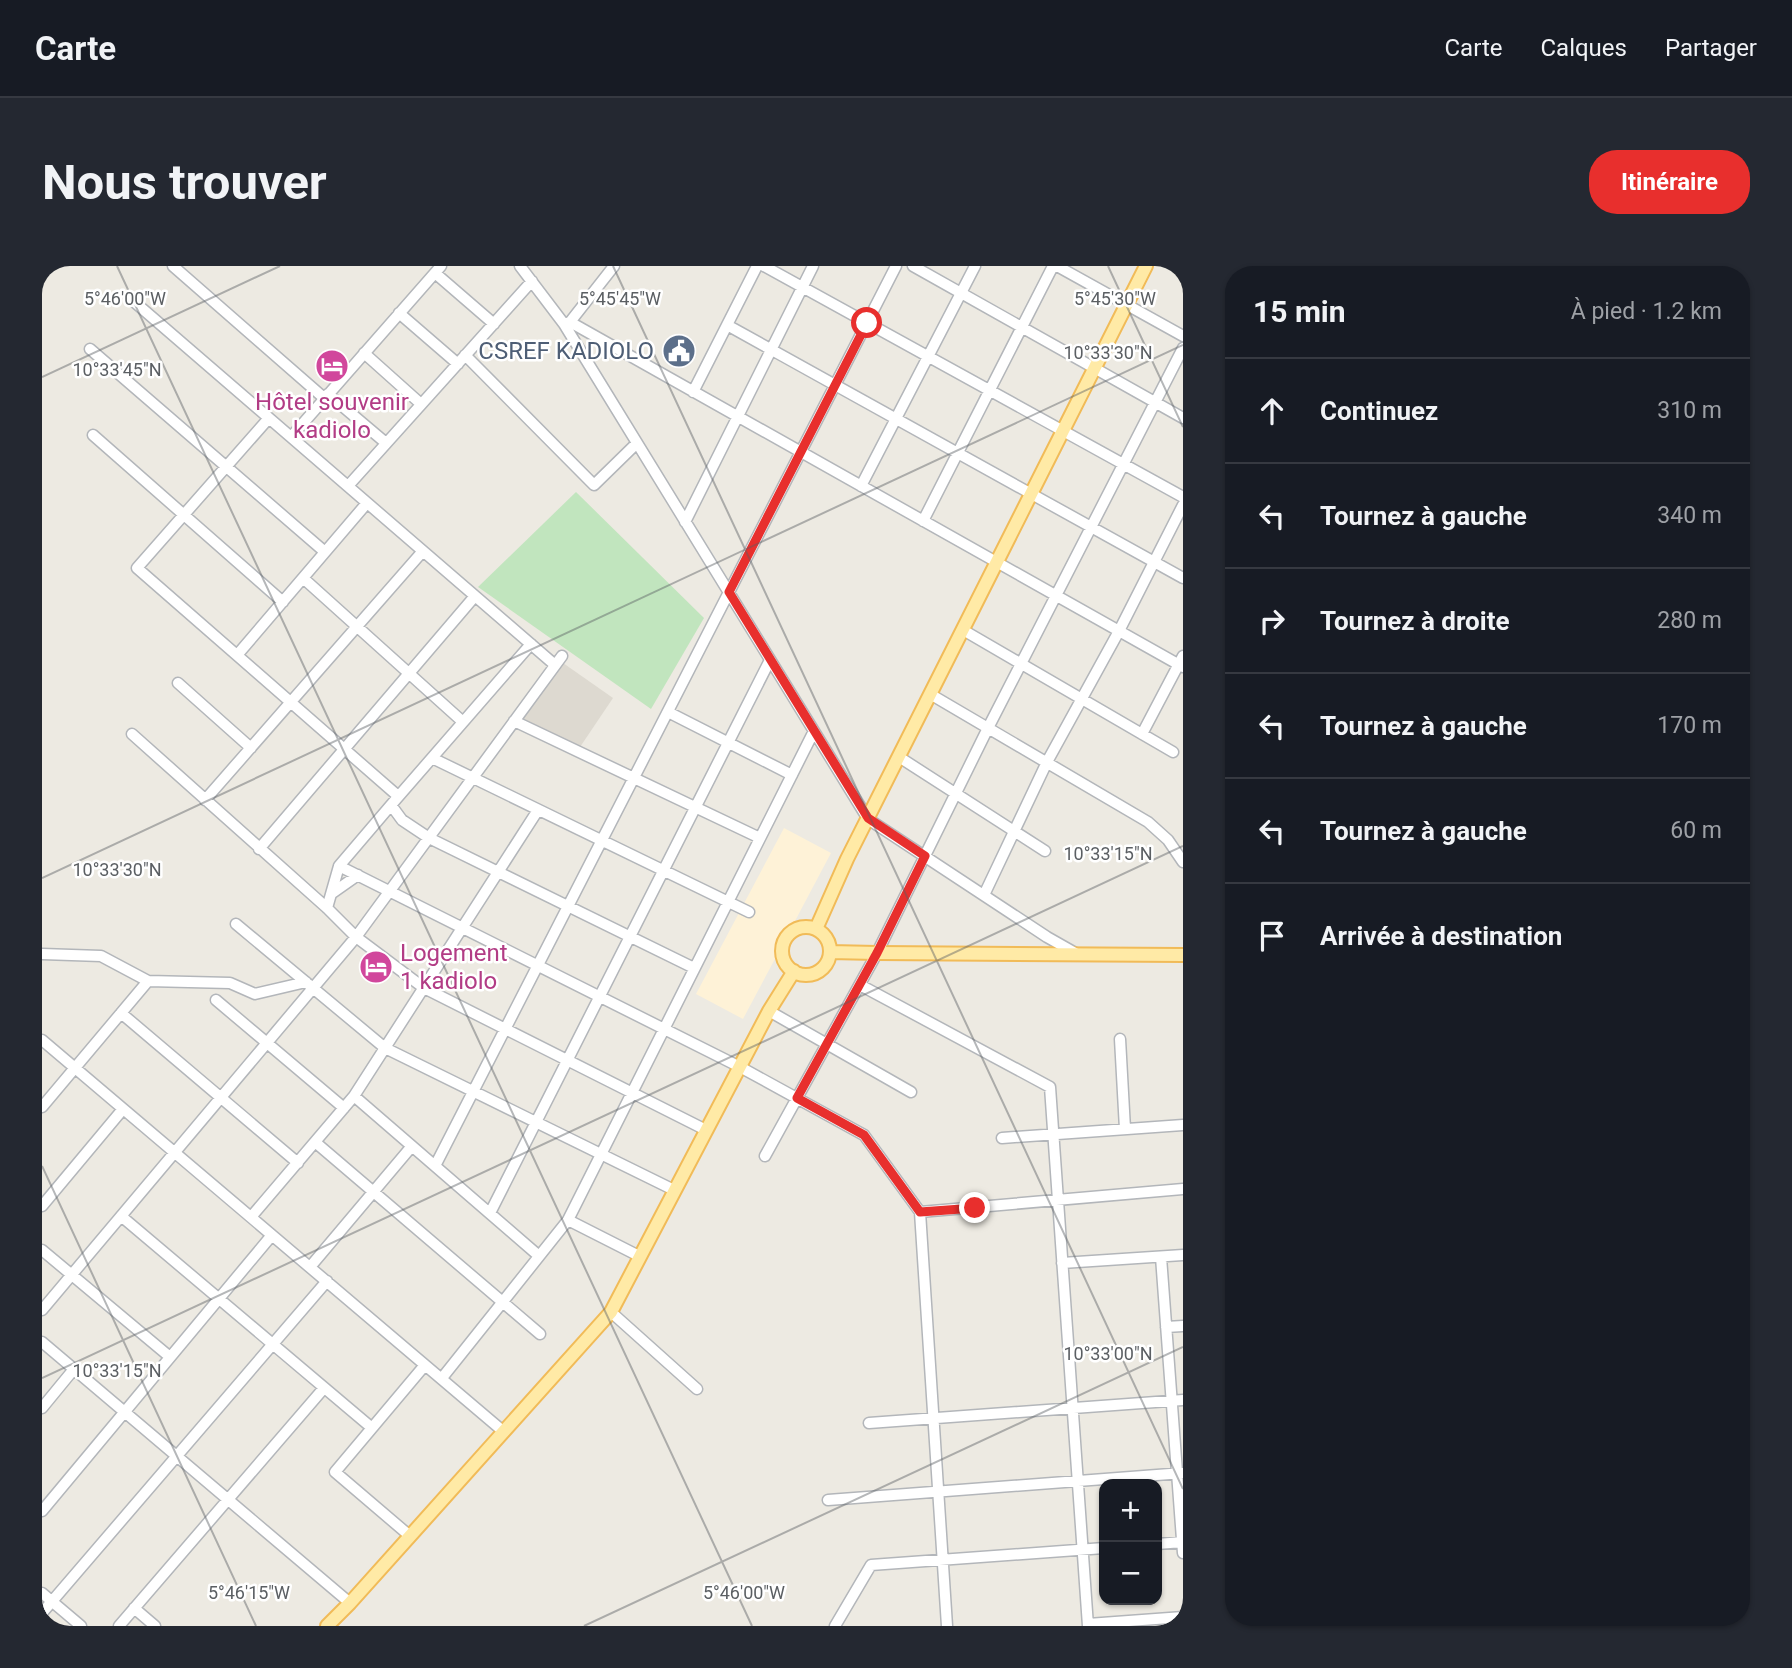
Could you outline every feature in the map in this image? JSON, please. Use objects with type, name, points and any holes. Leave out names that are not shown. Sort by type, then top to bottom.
[{"type":"main road","points":[[816,929],[847,859],[1146,266]]},
{"type":"main road","points":[[801,927],[816,929],[826,938],[830,952],[828,960],[817,972],[801,974],[788,967],[782,955],[784,942],[794,930],[801,927]]},
{"type":"main road","points":[[830,952],[1183,956]]},
{"type":"main road","points":[[327,1626],[611,1312],[769,1011],[794,971]]},
{"type":"street","points":[[173,266],[326,396],[386,443]]},
{"type":"street","points":[[520,266],[567,323],[685,522],[868,818],[1079,956]]},
{"type":"street","points":[[567,323],[614,266]]},
{"type":"street","points":[[693,392],[757,266]]},
{"type":"street","points":[[764,266],[1183,497]]},
{"type":"street","points":[[685,522],[813,266]]},
{"type":"street","points":[[435,1166],[896,266]]},
{"type":"street","points":[[913,266],[1183,418]]},
{"type":"street","points":[[861,486],[975,266]]},
{"type":"street","points":[[923,521],[1055,266],[1183,335]]},
{"type":"street","points":[[291,437],[438,269],[494,324]]},
{"type":"street","points":[[348,486],[532,281]]},
{"type":"street","points":[[131,299],[555,665]]},
{"type":"street","points":[[399,313],[457,364]]},
{"type":"street","points":[[567,323],[1119,631],[1182,663],[1142,734]]},
{"type":"street","points":[[727,325],[1183,578]]},
{"type":"street","points":[[765,1156],[877,953],[988,728],[1183,348]]},
{"type":"street","points":[[90,349],[325,552]]},
{"type":"street","points":[[364,353],[421,404]]},
{"type":"street","points":[[465,355],[594,485],[637,443]]},
{"type":"street","points":[[269,418],[137,568],[398,796]]},
{"type":"street","points":[[93,435],[283,601]]},
{"type":"street","points":[[238,654],[367,503]]},
{"type":"street","points":[[984,895],[1046,762],[1119,631],[1183,505]]},
{"type":"street","points":[[205,800],[423,551]]},
{"type":"street","points":[[303,578],[463,722]]},
{"type":"street","points":[[259,849],[475,596]]},
{"type":"street","points":[[963,630],[1173,752]]},
{"type":"street","points":[[327,908],[339,866],[531,645]]},
{"type":"street","points":[[42,1310],[267,1043],[309,985],[356,937],[562,656]]},
{"type":"street","points":[[490,1213],[770,660]]},
{"type":"street","points":[[178,683],[251,748]]},
{"type":"street","points":[[930,694],[1148,822],[1168,840],[1183,862]]},
{"type":"street","points":[[668,712],[792,775]]},
{"type":"street","points":[[514,721],[760,838]]},
{"type":"street","points":[[442,1378],[568,1220],[814,731]]},
{"type":"street","points":[[132,734],[356,937],[424,988],[706,1130]]},
{"type":"street","points":[[899,757],[1045,851]]},
{"type":"street","points":[[432,758],[749,912]]},
{"type":"street","points":[[391,804],[402,820],[429,838],[694,968]]},
{"type":"street","points":[[251,1217],[354,1096],[538,810]]},
{"type":"street","points":[[339,866],[740,1067],[864,1135],[920,1212],[947,1626]]},
{"type":"street","points":[[314,897],[322,898],[331,894],[358,876]]},
{"type":"street","points":[[236,924],[385,1048],[674,1190]]},
{"type":"street","points":[[42,954],[101,956],[148,981],[230,983],[256,994],[309,985]]},
{"type":"street","points":[[42,1107],[148,981]]},
{"type":"street","points":[[860,985],[1050,1087],[1088,1625],[1157,1622],[1183,1617]]},
{"type":"street","points":[[216,1000],[344,1108]]},
{"type":"street","points":[[769,1011],[911,1092]]},
{"type":"street","points":[[121,1013],[298,1163]]},
{"type":"street","points":[[1120,1039],[1125,1129]]},
{"type":"street","points":[[42,1040],[503,1432]]},
{"type":"street","points":[[354,1096],[539,1256]]},
{"type":"street","points":[[42,1206],[123,1109]]},
{"type":"street","points":[[1002,1138],[1183,1125]]},
{"type":"street","points":[[315,1142],[540,1334]]},
{"type":"street","points":[[310,1267],[412,1146]]},
{"type":"street","points":[[920,1212],[1183,1189]]},
{"type":"street","points":[[121,1216],[372,1428]]},
{"type":"street","points":[[568,1220],[639,1256]]},
{"type":"street","points":[[42,1511],[272,1235]]},
{"type":"street","points":[[42,1250],[170,1357]]},
{"type":"street","points":[[1062,1263],[1183,1255]]},
{"type":"street","points":[[1161,1257],[1166,1327],[1177,1400],[1183,1553]]},
{"type":"street","points":[[42,1613],[327,1281]]},
{"type":"street","points":[[611,1312],[698,1389]]},
{"type":"street","points":[[1166,1327],[1183,1326]]},
{"type":"street","points":[[42,1342],[349,1603]]},
{"type":"street","points":[[410,1536],[335,1472],[425,1364]]},
{"type":"street","points":[[42,1408],[74,1369]]},
{"type":"street","points":[[118,1626],[324,1388]]},
{"type":"street","points":[[869,1423],[1177,1400]]},
{"type":"street","points":[[828,1500],[1180,1473]]},
{"type":"street","points":[[1162,1544],[1183,1542]]},
{"type":"street","points":[[835,1626],[871,1565],[1099,1548]]},
{"type":"street","points":[[42,1593],[81,1626]]},
{"type":"street","points":[[134,1608],[155,1626]]},
{"type":"shaded area","points":[[563,663],[613,698],[578,750],[522,718]]},
{"type":"shaded area","points":[[784,828],[831,853],[743,1019],[696,994]]},
{"type":"green space","points":[[576,492],[704,618],[651,709],[478,587]]},
{"type":"place","name":"CSREF KADIOLO","points":[[679,351]]},
{"type":"place","name":"Hôtel souvenir kadiolo","points":[[332,366]]},
{"type":"place","name":"Logement 1 kadiolo","points":[[376,967]]},
{"type":"route","points":[[867,323],[729,592],[868,818],[925,856],[877,953],[797,1098],[864,1135],[920,1212],[975,1208]]}]
